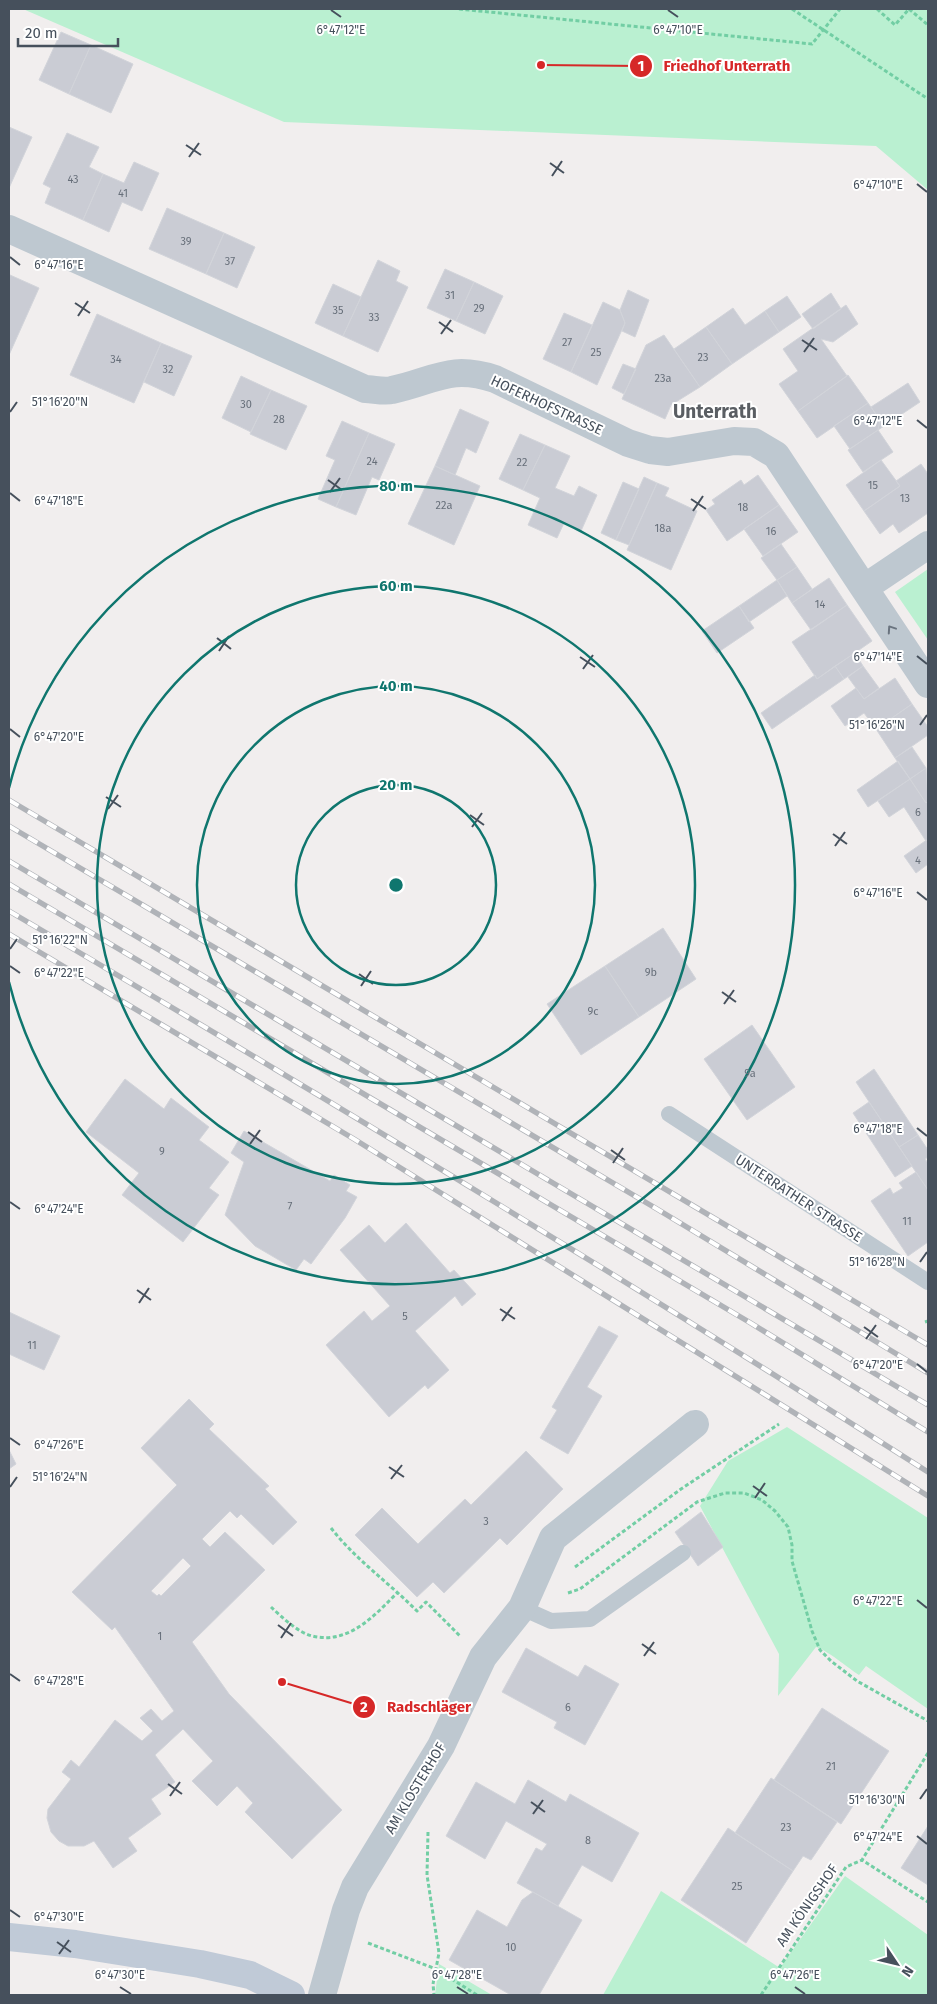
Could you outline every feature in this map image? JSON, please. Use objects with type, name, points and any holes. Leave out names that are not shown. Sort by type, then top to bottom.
[{"type":"main road","points":[[9,1937],[75,1944],[200,1964],[250,1975],[291,1995]]},
{"type":"street","name":"HOFERHOFSTRASSE","points":[[9,229],[365,389],[391,390],[455,372],[474,372],[495,379],[628,443],[650,450],[668,452],[734,441],[754,442],[776,455],[928,684]]},
{"type":"street","points":[[864,588],[928,545]]},
{"type":"street","name":"AM KLOSTERHOF","points":[[322,1995],[355,1887],[441,1746],[483,1657],[522,1608],[553,1538],[695,1424]]},
{"type":"lane","name":"UNTERRATHER STRASSE","points":[[669,1114],[928,1282]]},
{"type":"lane","points":[[522,1608],[551,1621],[590,1619],[683,1553]]},
{"type":"path","points":[[459,9],[812,44],[822,29],[840,9]]},
{"type":"path","points":[[792,9],[928,99]]},
{"type":"path","points":[[877,9],[895,24],[909,9],[928,25]]},
{"type":"path","points":[[568,1572],[681,1489],[779,1424]]},
{"type":"path","points":[[331,1528],[347,1548],[417,1611],[426,1602],[483,1657]]},
{"type":"path","points":[[792,1561],[812,1631],[820,1650],[857,1681],[928,1721]]},
{"type":"path","points":[[271,1608],[291,1624],[312,1636],[332,1637],[349,1634],[362,1626],[398,1592]]},
{"type":"path","name":"AM KÖNIGSHOF","points":[[760,1995],[846,1867],[862,1860],[928,1753]]},
{"type":"path","points":[[428,1832],[427,1875],[439,1953],[433,1984],[434,1995]]},
{"type":"path","points":[[862,1860],[928,1902]]},
{"type":"path","points":[[340,1932],[436,1969],[477,1995]]},
{"type":"green space","points":[[23,9],[928,9],[928,190],[876,146],[284,122]]},
{"type":"green space","points":[[928,569],[928,640],[895,592]]},
{"type":"green space","points":[[787,1427],[928,1518],[928,1709],[866,1666],[859,1675],[832,1655],[816,1647],[778,1696],[779,1654],[700,1506],[728,1461]]},
{"type":"green space","points":[[845,1876],[928,1935],[928,1995],[603,1995],[661,1891],[780,1968]]},
{"type":"green space","points":[[439,1964],[492,1995],[435,1995]]},
{"type":"building","points":[[61,32],[91,45],[69,94],[39,80]]},
{"type":"building","points":[[91,45],[133,64],[111,113],[69,94]]},
{"type":"building","points":[[9,127],[32,137],[9,188]]},
{"type":"building","points":[[67,133],[99,147],[89,167],[103,174],[83,220],[45,203],[51,188],[43,184]]},
{"type":"building","points":[[134,162],[159,173],[142,211],[122,202],[109,232],[83,220],[103,174],[124,183]]},
{"type":"building","points":[[167,208],[224,233],[206,274],[149,249]]},
{"type":"building","points":[[224,233],[255,247],[237,288],[206,274]]},
{"type":"building","points":[[378,260],[400,271],[396,281],[408,287],[378,352],[343,336]]},
{"type":"building","points":[[445,269],[474,282],[456,321],[427,308]]},
{"type":"building","points":[[10,275],[39,288],[9,355],[9,279]]},
{"type":"building","points":[[474,282],[503,296],[485,334],[456,321]]},
{"type":"building","points":[[333,284],[361,297],[343,336],[315,323]]},
{"type":"building","points":[[628,290],[649,300],[635,337],[622,331],[625,323],[620,310]]},
{"type":"building","points":[[831,293],[841,309],[813,329],[802,314]]},
{"type":"building","points":[[787,296],[801,317],[779,332],[765,311]]},
{"type":"building","points":[[603,302],[620,310],[625,323],[597,385],[571,372]]},
{"type":"building","points":[[846,305],[858,324],[833,342],[821,339],[847,376],[798,411],[779,384],[798,371],[783,349]]},
{"type":"building","points":[[733,308],[745,325],[765,311],[779,332],[732,364],[706,327]]},
{"type":"building","points":[[564,313],[592,325],[571,372],[543,359]]},
{"type":"building","points":[[97,314],[161,343],[134,403],[70,375]]},
{"type":"building","points":[[706,327],[732,364],[700,387],[674,349]]},
{"type":"building","points":[[664,335],[700,387],[671,405],[665,419],[622,399],[646,345]]},
{"type":"building","points":[[161,343],[192,356],[174,396],[144,382]]},
{"type":"building","points":[[623,364],[636,369],[624,394],[612,388]]},
{"type":"building","points":[[848,375],[868,403],[817,438],[798,411]]},
{"type":"building","points":[[241,376],[271,390],[251,432],[222,418]]},
{"type":"building","points":[[908,383],[920,402],[878,430],[880,420],[871,407]]},
{"type":"building","points":[[271,390],[307,406],[286,450],[250,434]]},
{"type":"building","points":[[868,403],[880,420],[878,430],[850,449],[834,426]]},
{"type":"building","points":[[460,409],[489,422],[476,453],[466,448],[455,475],[435,466]]},
{"type":"building","points":[[342,421],[369,433],[336,507],[318,499],[335,460],[326,456]]},
{"type":"building","points":[[878,430],[893,452],[863,472],[848,450]]},
{"type":"building","points":[[369,433],[395,444],[379,480],[372,477],[356,515],[336,507]]},
{"type":"building","points":[[520,434],[545,445],[523,490],[499,479]]},
{"type":"building","points":[[545,445],[570,456],[555,488],[574,496],[579,486],[597,495],[581,531],[564,523],[557,538],[528,525],[540,498],[523,490]]},
{"type":"building","points":[[881,460],[900,486],[864,511],[846,485]]},
{"type":"building","points":[[921,464],[928,474],[928,513],[899,533],[893,524],[880,534],[864,511],[900,486],[896,481]]},
{"type":"building","points":[[435,466],[480,486],[454,545],[408,524]]},
{"type":"building","points":[[758,475],[779,505],[727,541],[706,510],[715,504],[712,500],[741,480],[744,485]]},
{"type":"building","points":[[644,477],[657,483],[629,545],[616,540]]},
{"type":"building","points":[[623,482],[639,489],[616,540],[601,533]]},
{"type":"building","points":[[657,483],[669,488],[665,496],[697,511],[671,570],[627,550]]},
{"type":"building","points":[[779,505],[798,532],[763,556],[744,529]]},
{"type":"building","points":[[781,544],[797,567],[777,580],[761,558]]},
{"type":"building","points":[[797,567],[812,589],[792,603],[777,580]]},
{"type":"building","points":[[829,578],[847,605],[811,630],[792,603]]},
{"type":"building","points":[[777,580],[787,596],[749,622],[739,606]]},
{"type":"building","points":[[847,605],[872,641],[817,679],[792,642]]},
{"type":"building","points":[[739,606],[754,628],[717,653],[702,631]]},
{"type":"building","points":[[855,653],[863,666],[844,679],[835,666]]},
{"type":"building","points":[[835,666],[844,679],[772,729],[761,713],[815,675],[817,679]]},
{"type":"building","points":[[863,666],[879,688],[864,699],[848,677]]},
{"type":"building","points":[[895,678],[912,704],[876,729],[864,713],[845,726],[831,706],[856,688],[864,699]]},
{"type":"building","points":[[912,704],[928,727],[928,735],[895,758],[876,729]]},
{"type":"building","points":[[912,747],[926,768],[910,779],[895,758]]},
{"type":"building","points":[[898,761],[910,779],[868,807],[857,790]]},
{"type":"building","points":[[926,768],[928,801],[926,803],[910,779]]},
{"type":"building","points":[[910,779],[926,803],[928,801],[928,839],[926,841],[904,807],[889,817],[878,801]]},
{"type":"building","points":[[928,839],[928,864],[916,873],[904,856]]},
{"type":"building","points":[[663,928],[696,979],[639,1017],[605,966]]},
{"type":"building","points":[[605,966],[639,1017],[581,1055],[547,1004]]},
{"type":"building","points":[[752,1025],[795,1087],[747,1120],[704,1059]]},
{"type":"building","points":[[874,1069],[918,1135],[899,1147],[856,1082]]},
{"type":"building","points":[[125,1079],[164,1109],[171,1098],[209,1127],[199,1140],[229,1162],[209,1188],[219,1195],[183,1242],[122,1195],[139,1173],[86,1132]]},
{"type":"building","points":[[869,1102],[912,1166],[895,1177],[853,1113]]},
{"type":"building","points":[[244,1131],[330,1181],[334,1175],[350,1185],[346,1191],[357,1197],[345,1218],[311,1264],[304,1259],[296,1270],[255,1246],[225,1215],[244,1162],[231,1153]]},
{"type":"building","points":[[918,1135],[928,1150],[928,1157],[925,1159],[928,1163],[928,1190],[899,1147]]},
{"type":"building","points":[[916,1172],[928,1190],[928,1242],[908,1256],[871,1201],[890,1188],[893,1194],[903,1188],[899,1183]]},
{"type":"building","points":[[406,1223],[450,1273],[454,1270],[476,1294],[462,1306],[455,1296],[415,1331],[449,1370],[428,1389],[425,1385],[389,1417],[326,1345],[364,1311],[372,1321],[390,1306],[340,1250],[369,1225],[385,1243]]},
{"type":"building","points":[[9,1312],[60,1336],[44,1370],[9,1354]]},
{"type":"building","points":[[599,1326],[618,1336],[587,1387],[602,1396],[568,1454],[540,1438],[557,1410],[552,1407]]},
{"type":"building","points":[[189,1399],[214,1424],[209,1429],[269,1486],[265,1489],[297,1522],[273,1545],[241,1514],[237,1518],[230,1511],[202,1539],[210,1547],[225,1532],[265,1570],[192,1642],[229,1694],[342,1810],[292,1859],[245,1812],[253,1803],[237,1786],[217,1806],[192,1781],[213,1761],[183,1729],[155,1755],[175,1782],[151,1799],[161,1814],[128,1838],[137,1851],[113,1868],[94,1841],[84,1846],[68,1846],[59,1841],[51,1832],[47,1818],[48,1809],[71,1779],[62,1772],[71,1760],[79,1767],[115,1720],[142,1741],[153,1731],[140,1718],[151,1709],[162,1721],[174,1711],[115,1627],[112,1630],[72,1592],[177,1485],[141,1448]],"holes":[[[183,1558],[191,1566],[161,1596],[159,1594],[157,1596],[151,1591]]]},
{"type":"building","points":[[9,1450],[16,1464],[9,1469]]},
{"type":"building","points":[[526,1451],[563,1489],[507,1545],[500,1538],[444,1593],[433,1582],[417,1597],[355,1535],[382,1508],[418,1544],[465,1499],[471,1505]]},
{"type":"building","points":[[701,1512],[723,1547],[698,1566],[675,1532]]},
{"type":"building","points":[[526,1648],[578,1677],[585,1665],[619,1684],[585,1745],[554,1728],[557,1722],[502,1692]]},
{"type":"building","points":[[822,1708],[889,1751],[841,1824],[774,1780]]},
{"type":"building","points":[[771,1778],[837,1822],[811,1860],[803,1856],[793,1871],[735,1833]]},
{"type":"building","points":[[528,1780],[566,1802],[570,1794],[639,1833],[612,1882],[582,1865],[558,1906],[517,1883],[536,1848],[542,1851],[547,1844],[506,1821],[485,1859],[446,1836],[476,1782],[515,1804]]},
{"type":"building","points":[[928,1826],[928,1885],[901,1868]]},
{"type":"building","points":[[728,1828],[793,1871],[746,1943],[681,1900]]},
{"type":"building","points":[[533,1892],[582,1920],[539,1995],[511,1995],[449,1960],[477,1910],[507,1927],[522,1900]]},
{"type":"railway","points":[[9,800],[928,1345]]},
{"type":"railway","points":[[9,826],[657,1209],[928,1373]]},
{"type":"railway","points":[[9,861],[928,1405]]},
{"type":"railway","points":[[9,884],[749,1322],[928,1432]]},
{"type":"railway","points":[[9,911],[471,1187],[928,1472]]},
{"type":"railway","points":[[9,934],[354,1139],[928,1496]]},
{"type":"place","name":"Friedhof Unterrath","points":[[541,65]]},
{"type":"place","name":"Radschläger","points":[[282,1682]]},
{"type":"district","name":"Unterrath","points":[[715,411]]}]
